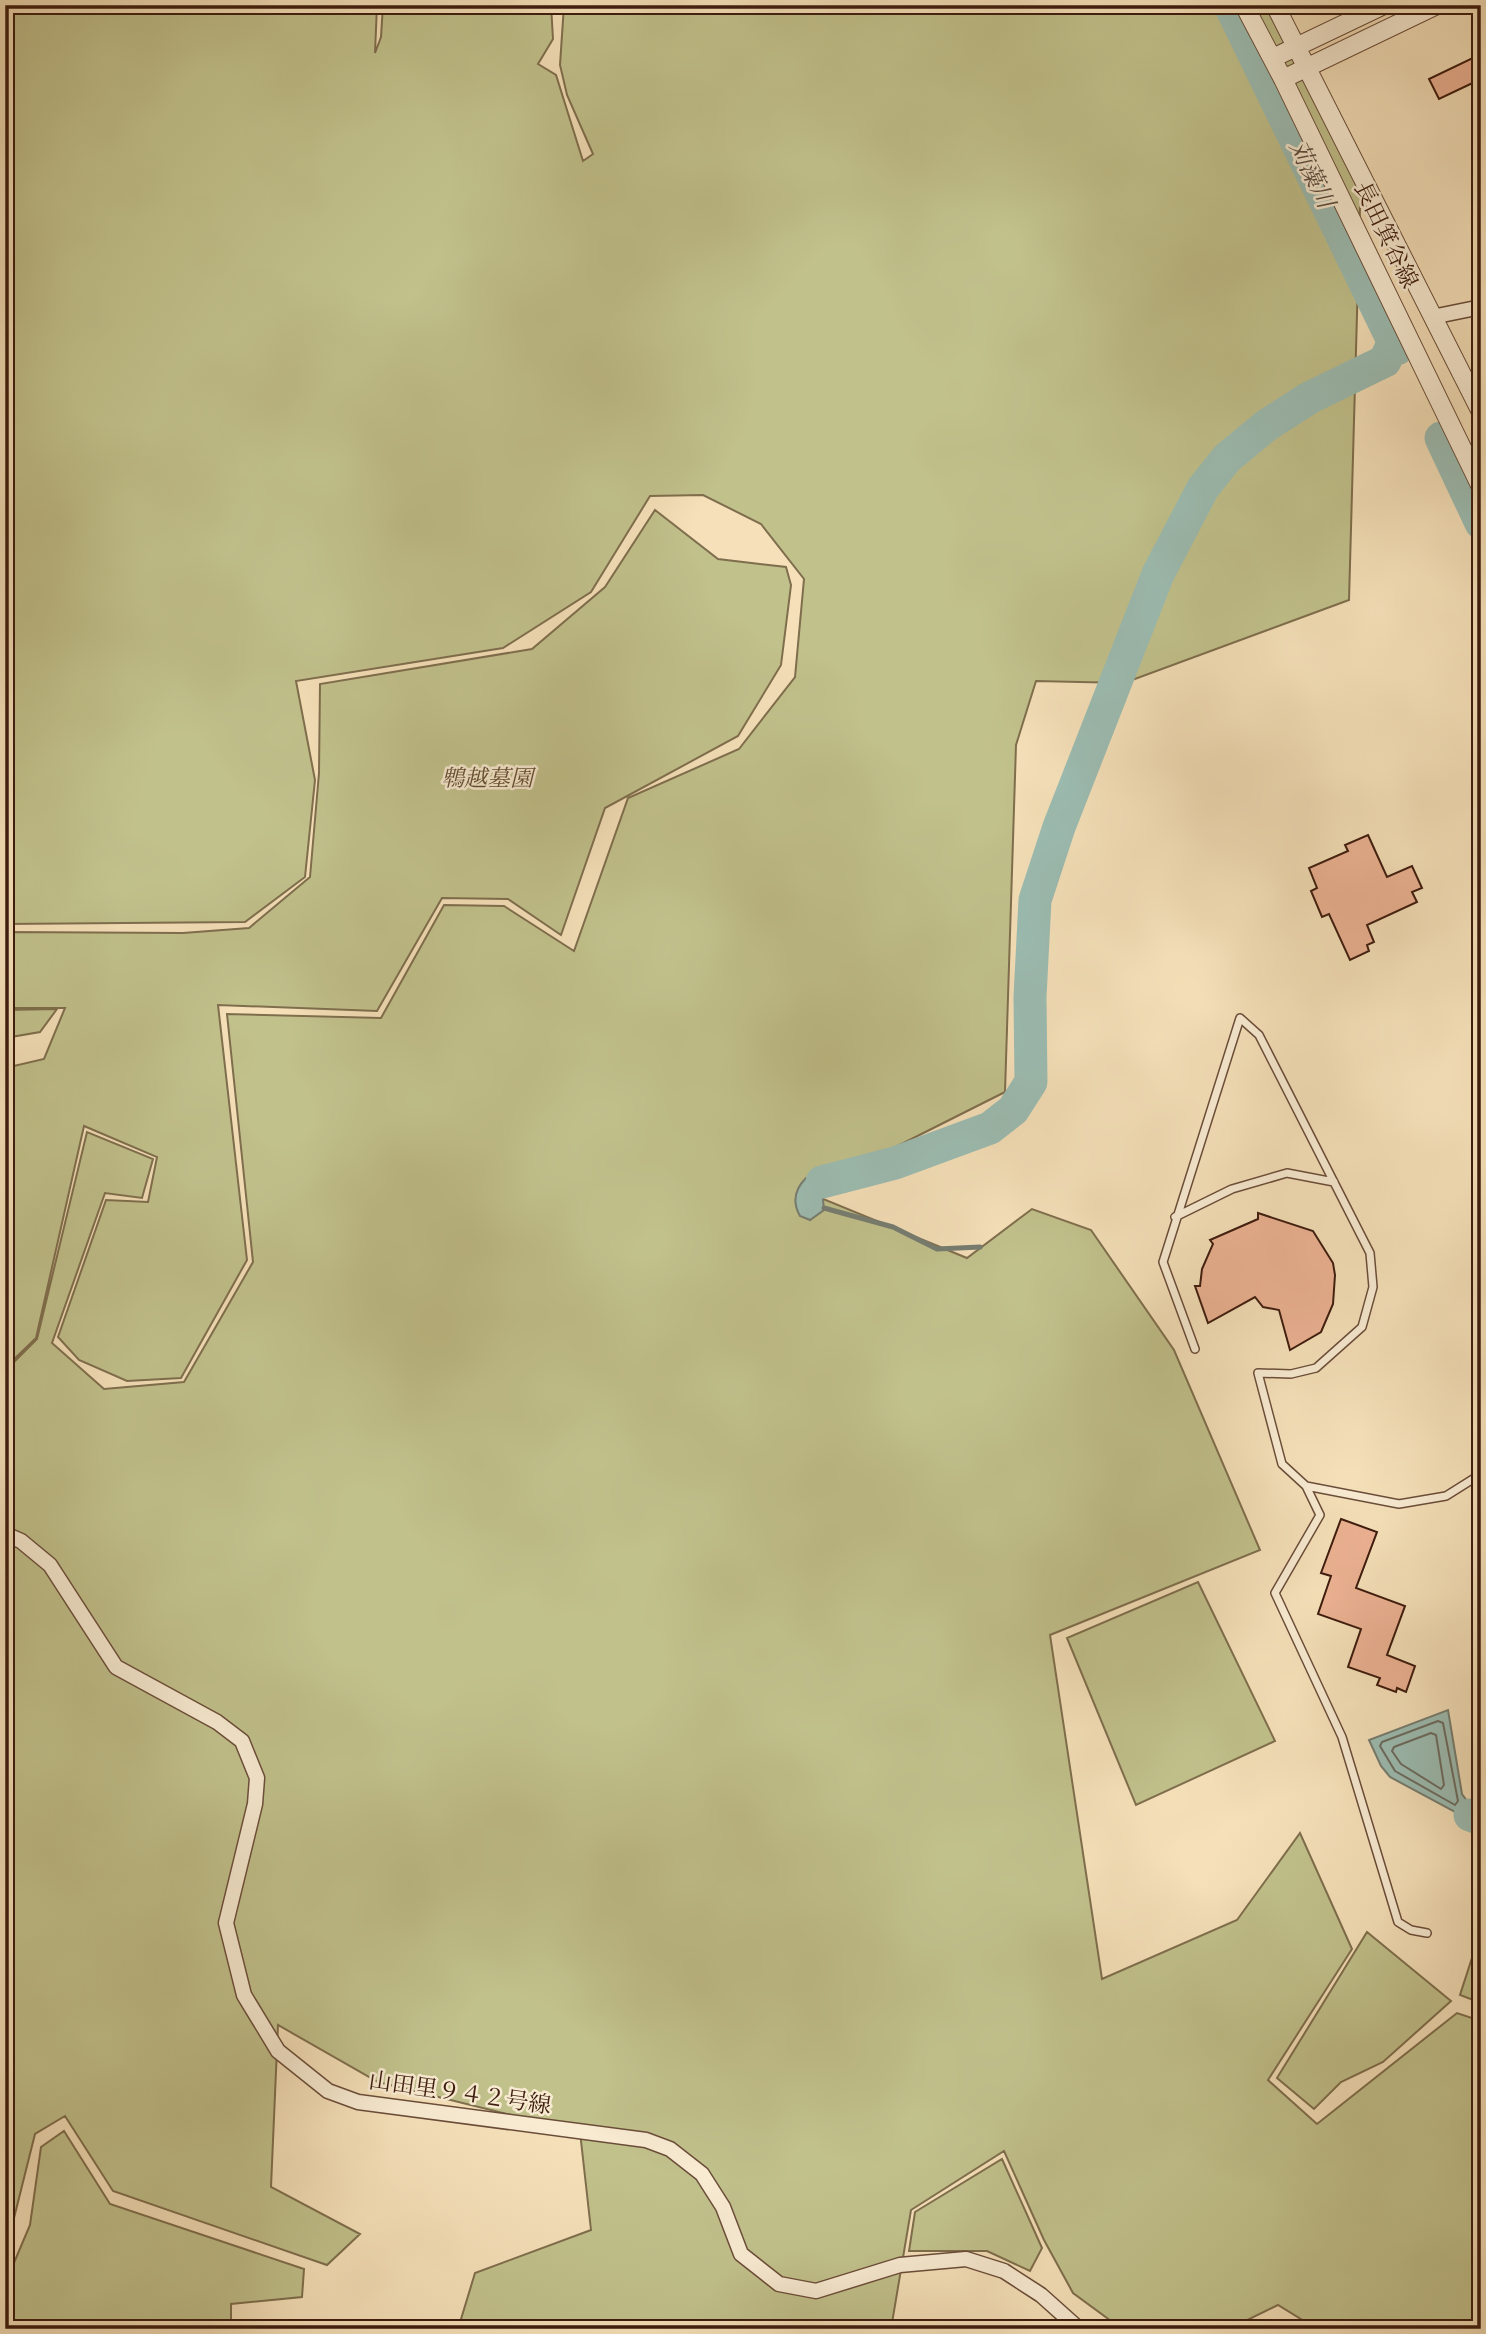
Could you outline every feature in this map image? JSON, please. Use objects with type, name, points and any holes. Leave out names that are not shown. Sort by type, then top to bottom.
[{"type":"street","name":"長田箕谷線","points":[[1244,5],[1273,58],[1481,487]]},
{"type":"street","name":"長田箕谷線","points":[[1275,5],[1481,412]]},
{"type":"street","points":[[1273,58],[1384,5]]},
{"type":"street","points":[[1283,79],[1437,5]]},
{"type":"street","points":[[1432,317],[1481,307]]},
{"type":"street","name":"山田里９４２号線","points":[[5,1534],[21,1541],[50,1565],[116,1667],[217,1722],[242,1741],[257,1778],[255,1804],[226,1923],[244,1995],[278,2051],[328,2091],[358,2102],[646,2140],[670,2149],[702,2174],[723,2207],[741,2254],[779,2284],[816,2291],[900,2265],[966,2259],[1004,2271],[1041,2295],[1079,2329]]},
{"type":"lane","points":[[1195,1349],[1163,1262],[1240,1018],[1259,1035],[1370,1253],[1373,1287],[1362,1327],[1316,1368],[1292,1374],[1258,1373],[1282,1464],[1306,1486],[1320,1515],[1275,1594],[1342,1737],[1398,1922],[1411,1930],[1427,1933]]},
{"type":"lane","points":[[1175,1217],[1232,1189],[1287,1173],[1334,1182]]},
{"type":"lane","points":[[1306,1486],[1399,1504],[1446,1496],[1481,1474]]},
{"type":"green space","points":[[5,5],[377,5],[375,53],[381,37],[383,5],[551,5],[553,39],[538,64],[556,75],[583,161],[593,154],[567,95],[560,65],[564,5],[1264,5],[1277,23],[1361,171],[1349,600],[1124,683],[1036,681],[1016,745],[1005,1092],[806,1192],[967,1258],[1032,1209],[1091,1230],[1174,1350],[1260,1550],[1050,1635],[1102,1979],[1237,1920],[1300,1833],[1352,1949],[1268,2080],[1317,2124],[1457,2013],[1481,2021],[1481,2329],[1317,2329],[1278,2305],[1229,2329],[1122,2329],[1073,2293],[1044,2240],[1004,2151],[911,2210],[891,2329],[458,2329],[475,2273],[591,2230],[580,2132],[378,2082],[278,2025],[271,2187],[360,2234],[327,2265],[113,2191],[65,2116],[35,2134],[5,2254],[5,1371],[37,1339],[87,1132],[153,1159],[142,1198],[105,1193],[52,1343],[104,1389],[184,1382],[253,1262],[227,1014],[381,1018],[444,905],[504,906],[574,951],[628,798],[739,749],[795,677],[804,579],[761,524],[703,495],[650,496],[591,592],[503,648],[296,681],[315,780],[305,877],[245,922],[5,924]]},
{"type":"green space","name":"鵯越墓園","points":[[655,510],[718,559],[786,567],[791,585],[781,665],[738,736],[605,808],[561,935],[508,899],[442,898],[377,1011],[218,1005],[247,1260],[181,1378],[127,1381],[79,1360],[58,1337],[106,1200],[148,1202],[157,1157],[84,1126],[36,1338],[5,1368],[5,1068],[44,1059],[65,1008],[5,1008],[5,932],[183,933],[249,928],[310,877],[319,773],[320,684],[532,649],[605,587]]},
{"type":"green space","points":[[57,1009],[40,1032],[5,1038],[5,1010]]},
{"type":"green space","points":[[1198,1582],[1275,1741],[1136,1805],[1067,1638]]},
{"type":"green space","points":[[1481,1930],[1481,2003],[1460,1995]]},
{"type":"green space","points":[[1367,1932],[1451,2001],[1383,2062],[1341,2082],[1314,2109],[1277,2078]]},
{"type":"green space","points":[[64,2131],[110,2204],[304,2269],[302,2297],[231,2304],[231,2329],[5,2329],[5,2284],[30,2225],[41,2147]]},
{"type":"green space","points":[[1002,2159],[1042,2248],[1030,2271],[987,2251],[909,2251],[915,2212]]},
{"type":"water","points":[[806,1178],[821,1179],[824,1210],[810,1220],[800,1216],[795,1201],[797,1191]]},
{"type":"water","points":[[1448,1710],[1462,1794],[1473,1809],[1468,1819],[1390,1777],[1381,1766],[1369,1740]]},
{"type":"building","points":[[1481,54],[1481,79],[1439,99],[1429,79]]},
{"type":"building","points":[[1368,835],[1387,877],[1412,866],[1422,888],[1412,892],[1417,902],[1367,925],[1374,942],[1367,945],[1369,951],[1350,960],[1329,914],[1322,917],[1311,891],[1317,888],[1309,868],[1348,851],[1345,845]]},
{"type":"building","points":[[1258,1213],[1313,1231],[1333,1263],[1333,1304],[1321,1332],[1290,1350],[1279,1310],[1263,1307],[1255,1297],[1208,1323],[1195,1286],[1200,1286],[1202,1269],[1213,1244],[1210,1240],[1258,1219]]},
{"type":"building","points":[[1341,1519],[1377,1532],[1356,1588],[1405,1606],[1387,1655],[1415,1666],[1406,1692],[1397,1688],[1396,1692],[1377,1685],[1380,1678],[1348,1667],[1361,1629],[1318,1614],[1331,1576],[1321,1573]]},
{"type":"waterway","name":"苅藻川","points":[[1230,5],[1397,349]]},
{"type":"waterway","points":[[822,1182],[895,1163],[990,1128],[1013,1110],[1031,1082],[1030,997],[1035,900],[1059,827],[1158,574],[1203,488],[1227,458],[1267,425],[1309,398],[1385,361],[1393,343]]},
{"type":"waterway","points":[[1441,438],[1481,523]]},
{"type":"waterway","points":[[824,1208],[893,1227],[937,1249],[980,1247]]},
{"type":"waterway","points":[[1470,1815],[1481,1819]]}]
